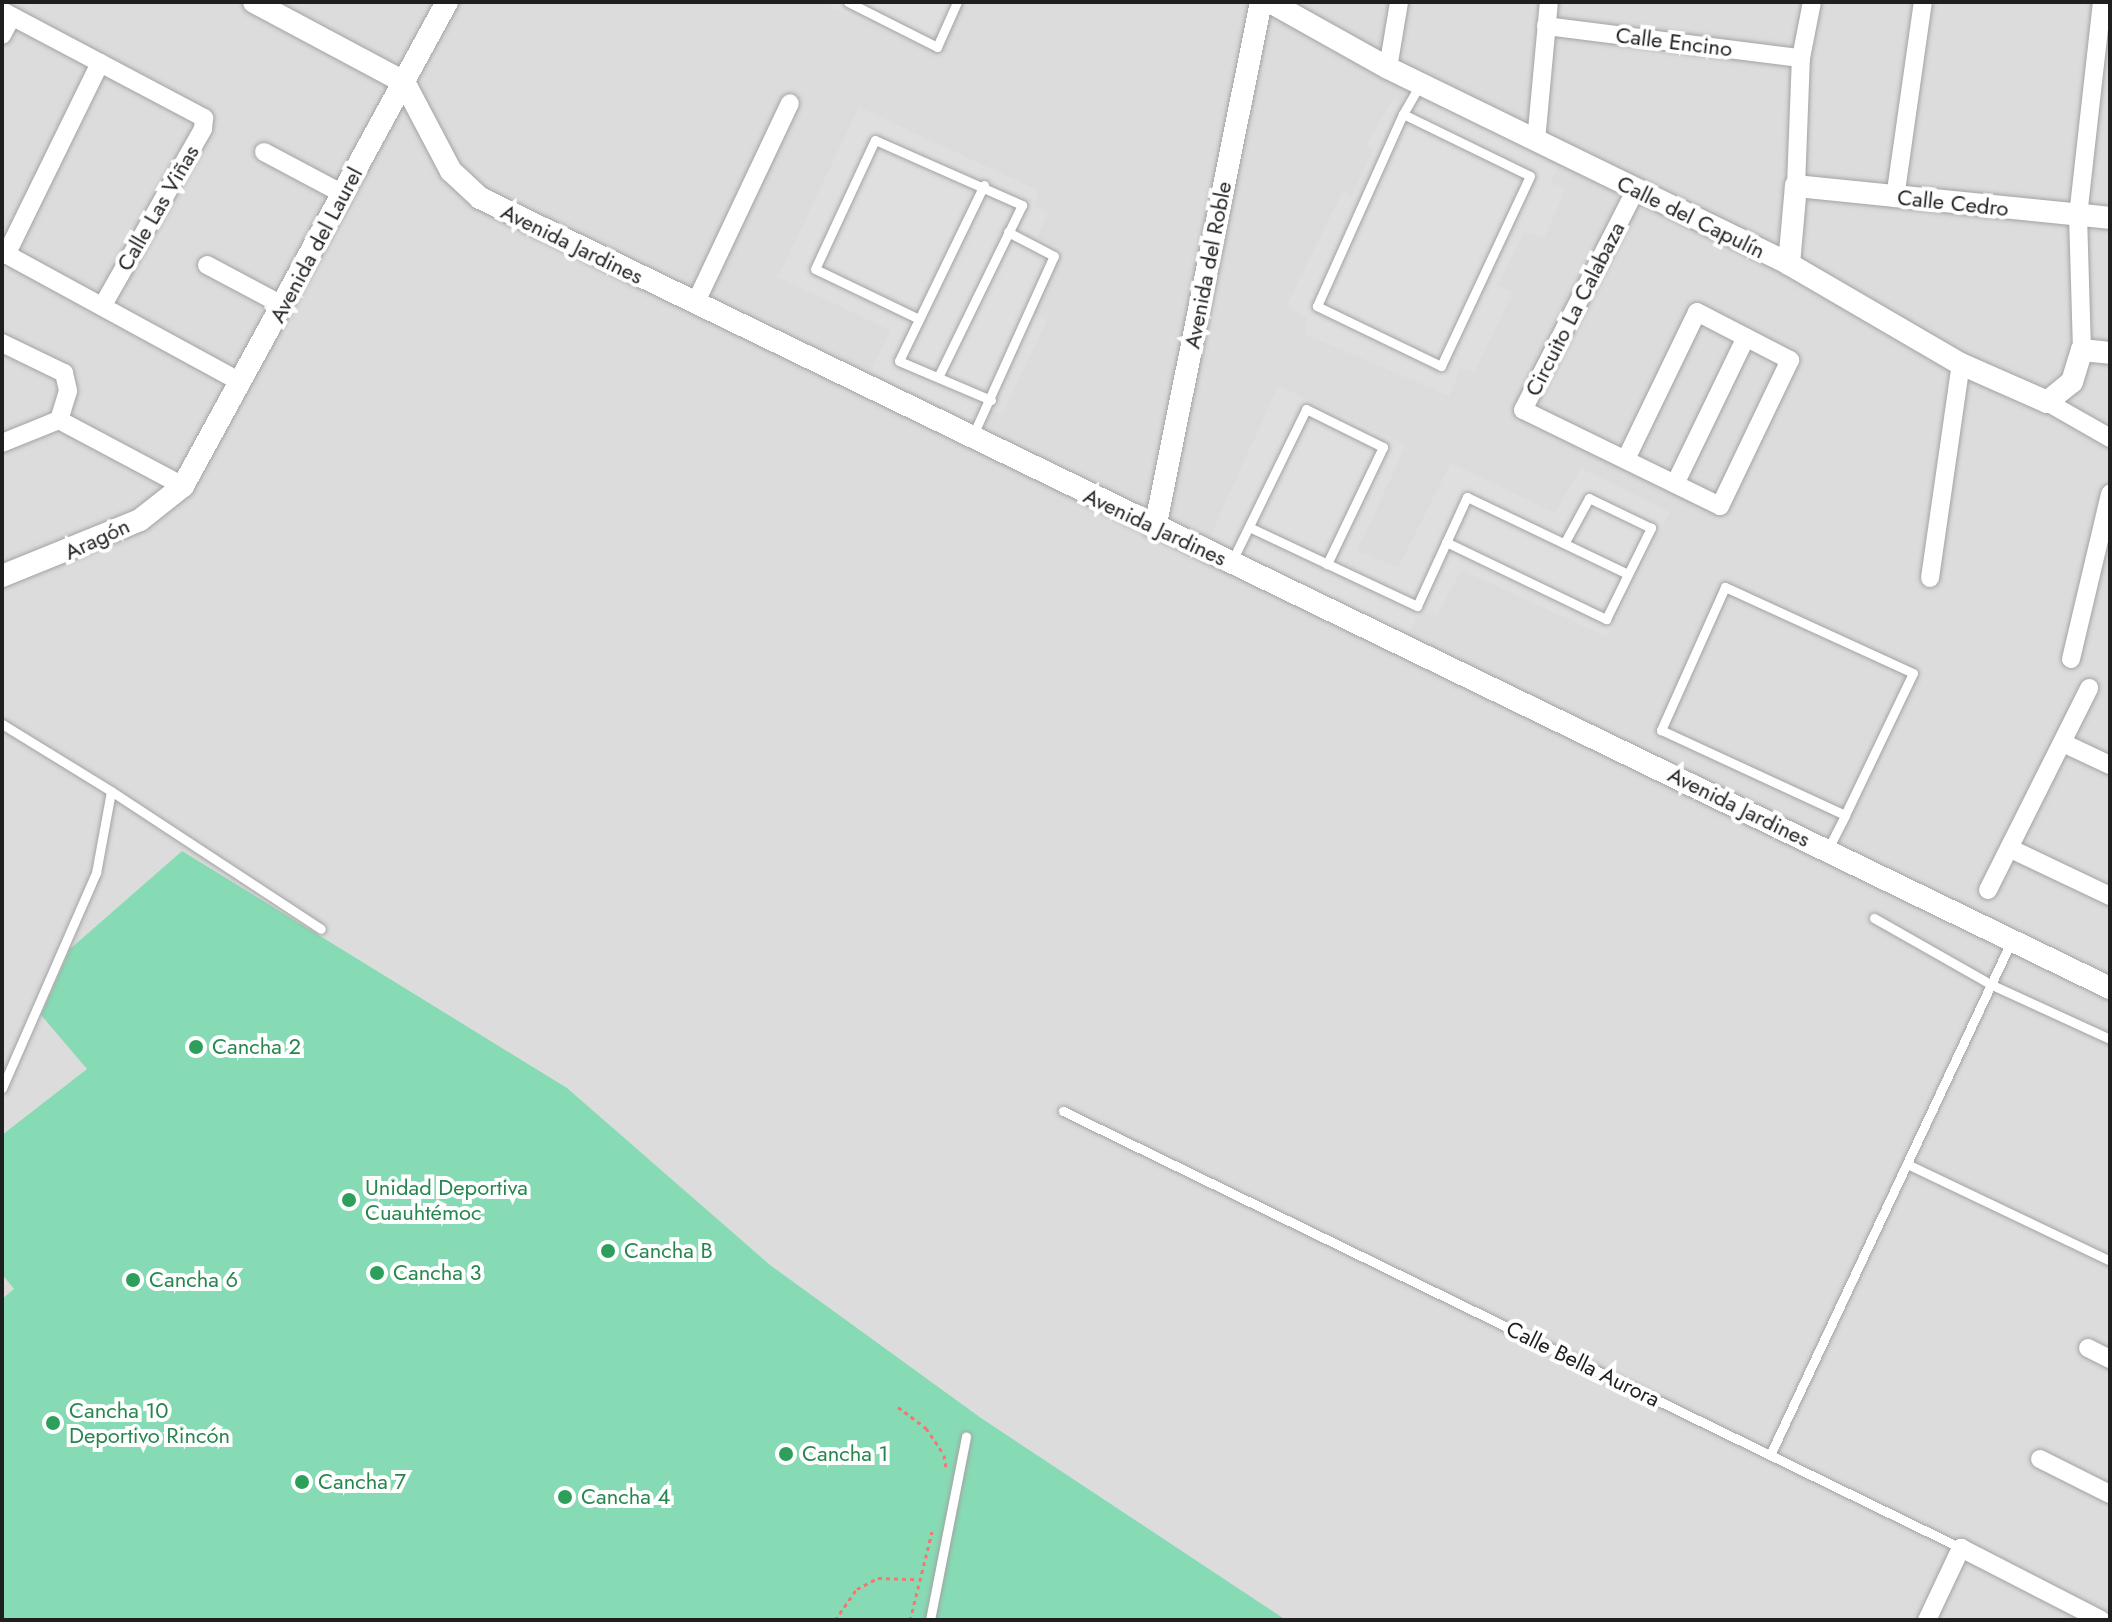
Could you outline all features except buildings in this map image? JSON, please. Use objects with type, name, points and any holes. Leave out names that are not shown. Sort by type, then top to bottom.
[{"type":"street","points":[[254,2],[404,82]]},
{"type":"street","name":"Avenida del Laurel","points":[[183,486],[284,306],[447,2]]},
{"type":"street","name":"Avenida del Roble","points":[[1155,528],[1261,2]]},
{"type":"street","name":"Calle del Capulín","points":[[1270,2],[1388,68],[1422,81],[1635,191],[1789,264],[1961,364],[2047,402],[2110,438]]},
{"type":"street","points":[[1388,68],[1399,2]]},
{"type":"street","points":[[1536,141],[1549,2]]},
{"type":"street","points":[[1789,264],[1796,186],[1801,58],[1812,2]]},
{"type":"street","points":[[1895,198],[1923,2]]},
{"type":"street","points":[[2047,402],[2072,382],[2082,350],[2078,216],[2101,77],[2102,2]]},
{"type":"street","points":[[2,35],[7,14],[100,63],[4,254],[240,382]]},
{"type":"street","name":"Calle Encino","points":[[1546,26],[1801,58]]},
{"type":"street","name":"Calle Las Viñas","points":[[100,63],[198,112],[203,129],[103,305]]},
{"type":"street","name":"Avenida Jardines","points":[[404,82],[451,171],[480,198],[1155,528],[1828,849],[2011,942],[2110,988]]},
{"type":"street","points":[[695,304],[790,103]]},
{"type":"street","points":[[264,152],[343,194]]},
{"type":"street","name":"Calle Cedro","points":[[1796,186],[2110,218]]},
{"type":"street","name":"Circuito La Calabaza","points":[[1626,459],[1697,312],[1790,360],[1720,506],[1523,410],[1635,191]]},
{"type":"street","points":[[207,265],[284,306]]},
{"type":"street","points":[[1675,484],[1746,337]]},
{"type":"street","points":[[2,343],[64,373],[68,391],[59,420]]},
{"type":"street","points":[[2082,350],[2110,353]]},
{"type":"street","points":[[1930,578],[1961,364]]},
{"type":"street","points":[[2,443],[59,420],[183,486]]},
{"type":"street","name":"Aragón","points":[[2,576],[29,569],[140,520],[183,486]]},
{"type":"street","points":[[2071,659],[2110,494]]},
{"type":"street","points":[[1988,890],[2089,688]]},
{"type":"street","points":[[2063,743],[2110,765]]},
{"type":"street","points":[[2009,848],[2110,896]]},
{"type":"street","points":[[2088,1348],[2110,1359]]},
{"type":"street","points":[[2040,1459],[2110,1494]]},
{"type":"street","points":[[1927,1620],[1961,1548]]},
{"type":"street","name":"Calle Bella Aurora","points":[[1961,1548],[2061,1612],[2101,1620]]},
{"type":"lane","points":[[848,2],[937,47],[957,2]]},
{"type":"lane","points":[[1403,114],[1530,176],[1441,366],[1317,306],[1403,114],[1422,81]]},
{"type":"lane","points":[[919,319],[815,269],[875,140],[984,185],[1022,205],[938,377]]},
{"type":"lane","points":[[984,185],[899,361],[991,400]]},
{"type":"lane","points":[[972,438],[1054,256],[1008,232]]},
{"type":"lane","points":[[1231,563],[1306,409],[1383,447],[1327,564]]},
{"type":"lane","points":[[1249,527],[1417,606],[1467,497],[1628,574]]},
{"type":"lane","points":[[1446,542],[1606,619],[1651,528],[1589,498],[1565,542]]},
{"type":"lane","points":[[1828,849],[1845,815],[1913,673],[1725,587],[1661,730],[1845,815]]},
{"type":"lane","points":[[2,724],[111,791],[321,929]]},
{"type":"lane","points":[[2,1088],[96,873],[111,791]]},
{"type":"lane","points":[[1874,918],[1990,984],[2110,1039]]},
{"type":"lane","points":[[1770,1455],[2011,942]]},
{"type":"lane","name":"Calle Bella Aurora","points":[[1063,1111],[1961,1548]]},
{"type":"lane","points":[[1907,1164],[2110,1261]]},
{"type":"lane","points":[[930,1620],[966,1437]]},
{"type":"path","points":[[898,1407],[926,1428],[944,1455],[948,1482]]},
{"type":"path","points":[[910,1620],[917,1579],[935,1521]]},
{"type":"path","points":[[835,1620],[857,1589],[878,1578],[917,1579]]},
{"type":"shaded area","points":[[2,2],[2110,2],[2110,1620],[2,1620]]},
{"type":"shaded area","points":[[834,2],[953,2],[931,50],[831,8]]},
{"type":"shaded area","points":[[1408,87],[1558,167],[1551,183],[1566,188],[1544,238],[1525,231],[1498,285],[1513,292],[1474,372],[1461,368],[1449,396],[1305,334],[1307,317],[1286,306],[1343,191],[1352,195],[1373,150],[1366,145],[1393,99],[1401,102]]},
{"type":"shaded area","points":[[859,107],[1039,191],[1033,206],[1048,213],[1037,237],[1062,249],[1033,312],[1047,320],[1002,415],[988,409],[981,424],[871,372],[890,330],[778,277]]},
{"type":"shaded area","points":[[1278,386],[1406,445],[1357,551],[1398,568],[1451,463],[1555,513],[1581,468],[1670,512],[1607,637],[1461,570],[1437,616],[1419,612],[1408,635],[1210,537]]},
{"type":"green space","name":"Unidad Deportiva Cuauhtémoc","points":[[182,851],[567,1088],[770,1265],[981,1418],[1286,1620],[2,1620],[2,1299],[14,1289],[2,1274],[2,1135],[87,1069],[41,1015],[70,949]]},
{"type":"place","name":"Cancha 2","points":[[196,1047]]},
{"type":"place","name":"Unidad Deportiva Cuauhtémoc","points":[[349,1200]]},
{"type":"place","name":"Cancha B","points":[[608,1251]]},
{"type":"place","name":"Cancha 3","points":[[377,1273]]},
{"type":"place","name":"Cancha 6","points":[[133,1280]]},
{"type":"place","name":"Cancha 10 Deportivo Rincón","points":[[53,1423]]},
{"type":"place","name":"Cancha 1","points":[[786,1454]]},
{"type":"place","name":"Cancha 7","points":[[302,1482]]},
{"type":"place","name":"Cancha 4","points":[[565,1497]]}]
